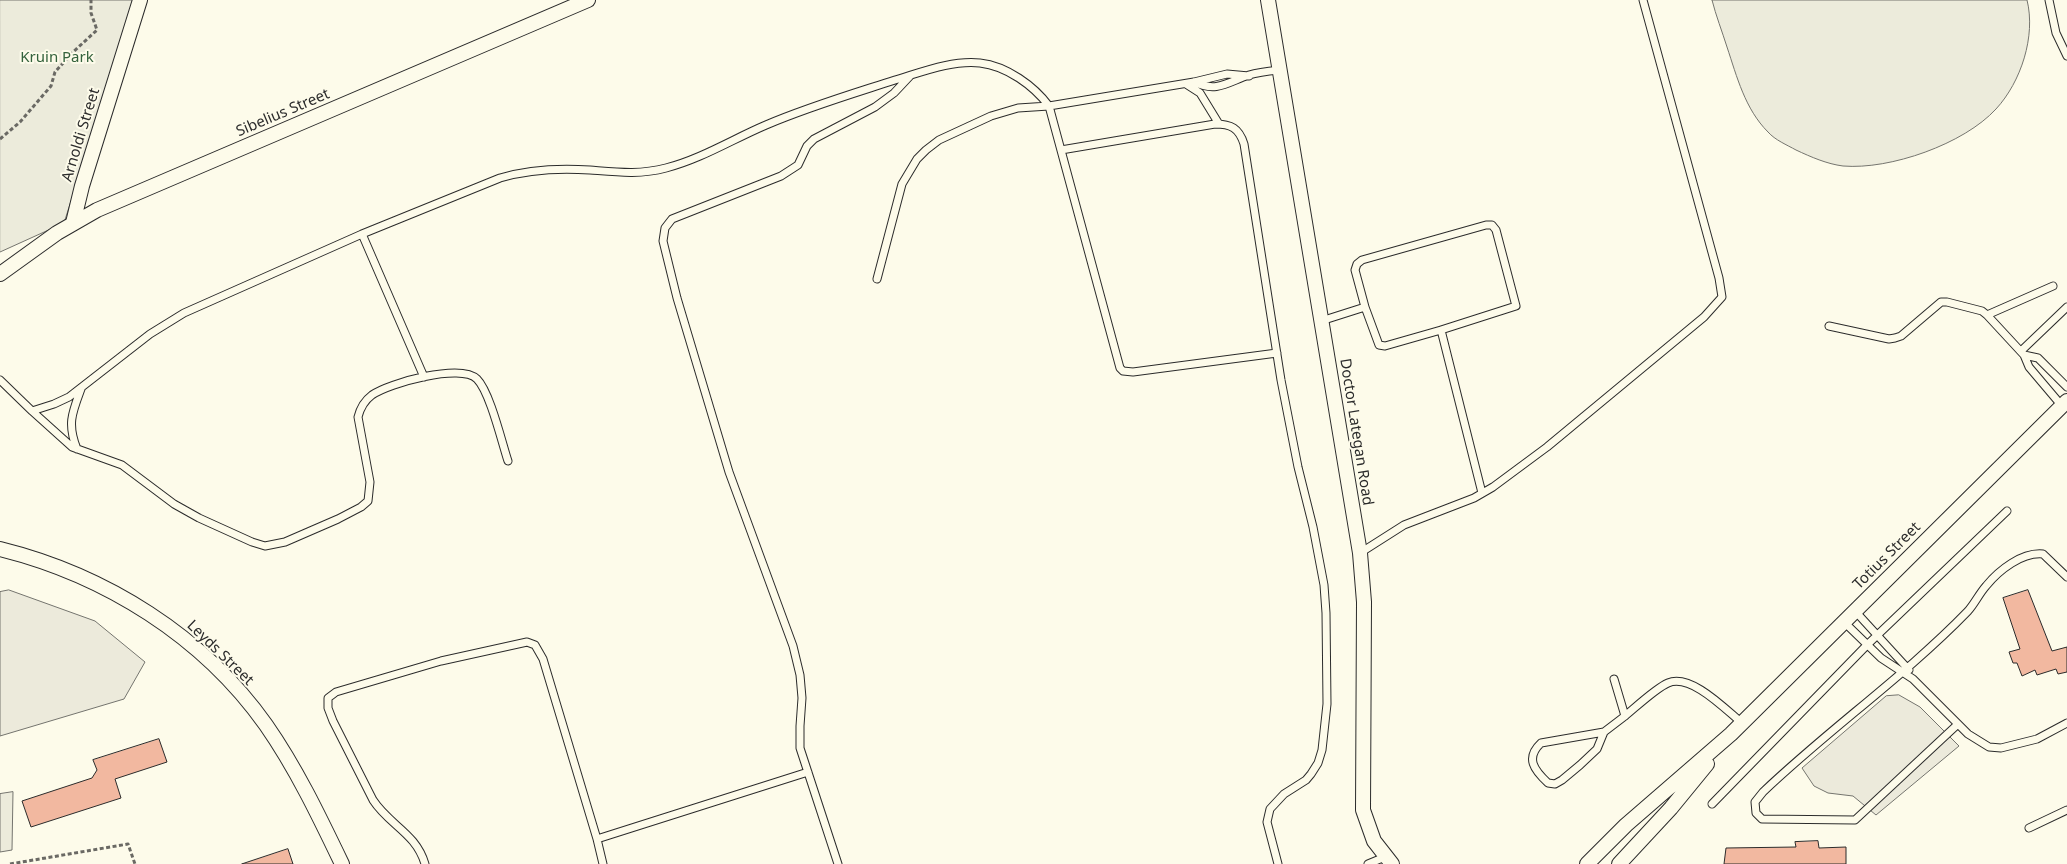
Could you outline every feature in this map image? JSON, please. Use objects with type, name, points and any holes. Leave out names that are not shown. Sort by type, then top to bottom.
[{"type":"street","name":"Arnoldi Street","points":[[73,223],[80,192],[140,0]]},
{"type":"street","name":"Sibelius Street","points":[[0,274],[73,223],[104,207],[588,0]]},
{"type":"street","name":"Doctor Lategan Road","points":[[1268,0],[1360,553],[1364,602],[1362,806],[1368,829],[1389,860]]},
{"type":"street","name":"Totius Street","points":[[1588,864],[1626,825],[1731,734],[2065,404]]},
{"type":"street","name":"Leyds Street","points":[[0,549],[54,565],[111,591],[172,630],[213,665],[247,702],[278,743],[301,781],[342,864]]},
{"type":"street","name":"Totius Street","points":[[1619,864],[1670,808],[1731,734]]},
{"type":"lane","points":[[1360,553],[1404,525],[1474,498],[1482,493],[1547,447],[1704,317],[1722,297],[1719,278],[1643,0]]},
{"type":"lane","points":[[2049,0],[2056,33],[2067,56]]},
{"type":"lane","points":[[32,411],[54,404],[81,389],[150,334],[184,314],[362,234],[517,173],[543,170],[643,173],[678,165],[784,118],[911,75],[967,63],[988,65],[1023,80],[1049,106],[1120,368],[1123,371],[1134,372],[1277,353]]},
{"type":"lane","points":[[1194,82],[1203,86],[1219,86],[1230,84],[1249,76],[1280,70]]},
{"type":"lane","points":[[877,280],[902,184],[910,168],[926,150],[958,130],[991,116],[1018,108],[1049,106],[1183,84],[1227,74],[1249,76]]},
{"type":"lane","points":[[838,864],[800,748],[800,726],[803,705],[800,675],[795,654],[729,472],[679,307],[663,236],[665,228],[672,220],[781,176],[798,165],[814,139],[875,107],[894,94],[911,75]]},
{"type":"lane","points":[[1183,84],[1196,88],[1220,124]]},
{"type":"lane","points":[[1061,150],[1220,124],[1233,126],[1242,135],[1286,406],[1324,585],[1327,704],[1324,736],[1318,763],[1306,780],[1284,794],[1270,809],[1267,822],[1278,864]]},
{"type":"lane","points":[[1486,225],[1492,225],[1496,230],[1516,306],[1385,346],[1379,345],[1365,307],[1355,270],[1356,264],[1362,260],[1486,225]]},
{"type":"lane","points":[[362,234],[424,377]]},
{"type":"lane","points":[[1987,315],[2053,286]]},
{"type":"lane","points":[[1829,326],[1889,339],[1901,336],[1941,302],[1982,311],[2023,353],[2029,366],[2065,404]]},
{"type":"lane","points":[[1321,321],[1365,307]]},
{"type":"lane","points":[[2023,353],[2067,308]]},
{"type":"lane","points":[[1442,330],[1482,493]]},
{"type":"lane","points":[[2023,353],[2038,358],[2067,387]]},
{"type":"lane","points":[[0,380],[64,441],[77,449],[111,460],[128,468],[174,504],[199,518],[252,542],[272,545],[338,519],[361,507],[368,501],[370,482],[358,417],[361,408],[373,394],[391,387],[424,377],[457,373],[466,373],[477,379],[486,394],[508,461]]},
{"type":"lane","points":[[77,449],[70,426],[72,414],[81,389]]},
{"type":"lane","points":[[1712,804],[1867,645],[2007,511]]},
{"type":"lane","points":[[1958,724],[1856,820],[1762,819],[1756,813],[1755,802],[1763,792],[1908,667],[1969,609],[1986,585],[2002,570],[2027,555],[2043,554],[2067,577]]},
{"type":"lane","points":[[1855,611],[1908,667],[1913,679]]},
{"type":"lane","points":[[1844,622],[1867,645],[1901,673],[1913,679],[1968,734],[1989,747],[2001,748],[2037,739],[2067,723]]},
{"type":"lane","points":[[425,864],[411,838],[380,811],[373,800],[333,721],[328,708],[328,698],[336,692],[417,668],[527,642],[535,645],[543,659],[603,864]]},
{"type":"lane","points":[[1614,679],[1625,716]]},
{"type":"lane","points":[[1604,732],[1596,749],[1562,780],[1555,784],[1548,784],[1538,774],[1532,759],[1534,750],[1541,743],[1604,732],[1668,683],[1679,680],[1699,688],[1742,723]]},
{"type":"lane","points":[[597,839],[808,772]]},
{"type":"lane","points":[[2029,828],[2067,810]]},
{"type":"lane","points":[[1368,864],[1389,860]]},
{"type":"path","points":[[0,139],[20,122],[51,86],[55,72],[97,30],[91,13],[90,0]]},
{"type":"path","points":[[10,864],[128,844],[134,864]]},
{"type":"green space","name":"Kruin Park","points":[[0,0],[135,0],[64,223],[0,252]]},
{"type":"green space","points":[[1712,0],[2027,0],[2029,14],[2028,43],[2013,86],[1996,109],[1982,122],[1946,143],[1904,159],[1882,164],[1843,166],[1813,158],[1796,150],[1774,137],[1760,123],[1748,103],[1734,70]]},
{"type":"green space","points":[[13,792],[12,850],[0,852],[0,794]]},
{"type":"shaded area","points":[[9,590],[95,621],[145,662],[124,699],[0,736],[0,592]]},
{"type":"shaded area","points":[[1899,695],[1920,707],[1959,746],[1876,815],[1853,796],[1828,793],[1814,786],[1802,768],[1886,696]]},
{"type":"building","points":[[2028,590],[2052,651],[2067,647],[2067,672],[2058,674],[2056,669],[2037,675],[2035,670],[2022,676],[2017,663],[2013,663],[2009,652],[2020,649],[2003,598]]},
{"type":"building","points":[[159,739],[167,762],[115,779],[121,798],[31,827],[22,801],[92,778],[97,770],[93,760]]},
{"type":"building","points":[[1818,841],[1819,848],[1846,847],[1846,864],[1724,864],[1726,848],[1796,847],[1795,842]]},
{"type":"building","points":[[288,849],[293,864],[242,864]]}]
